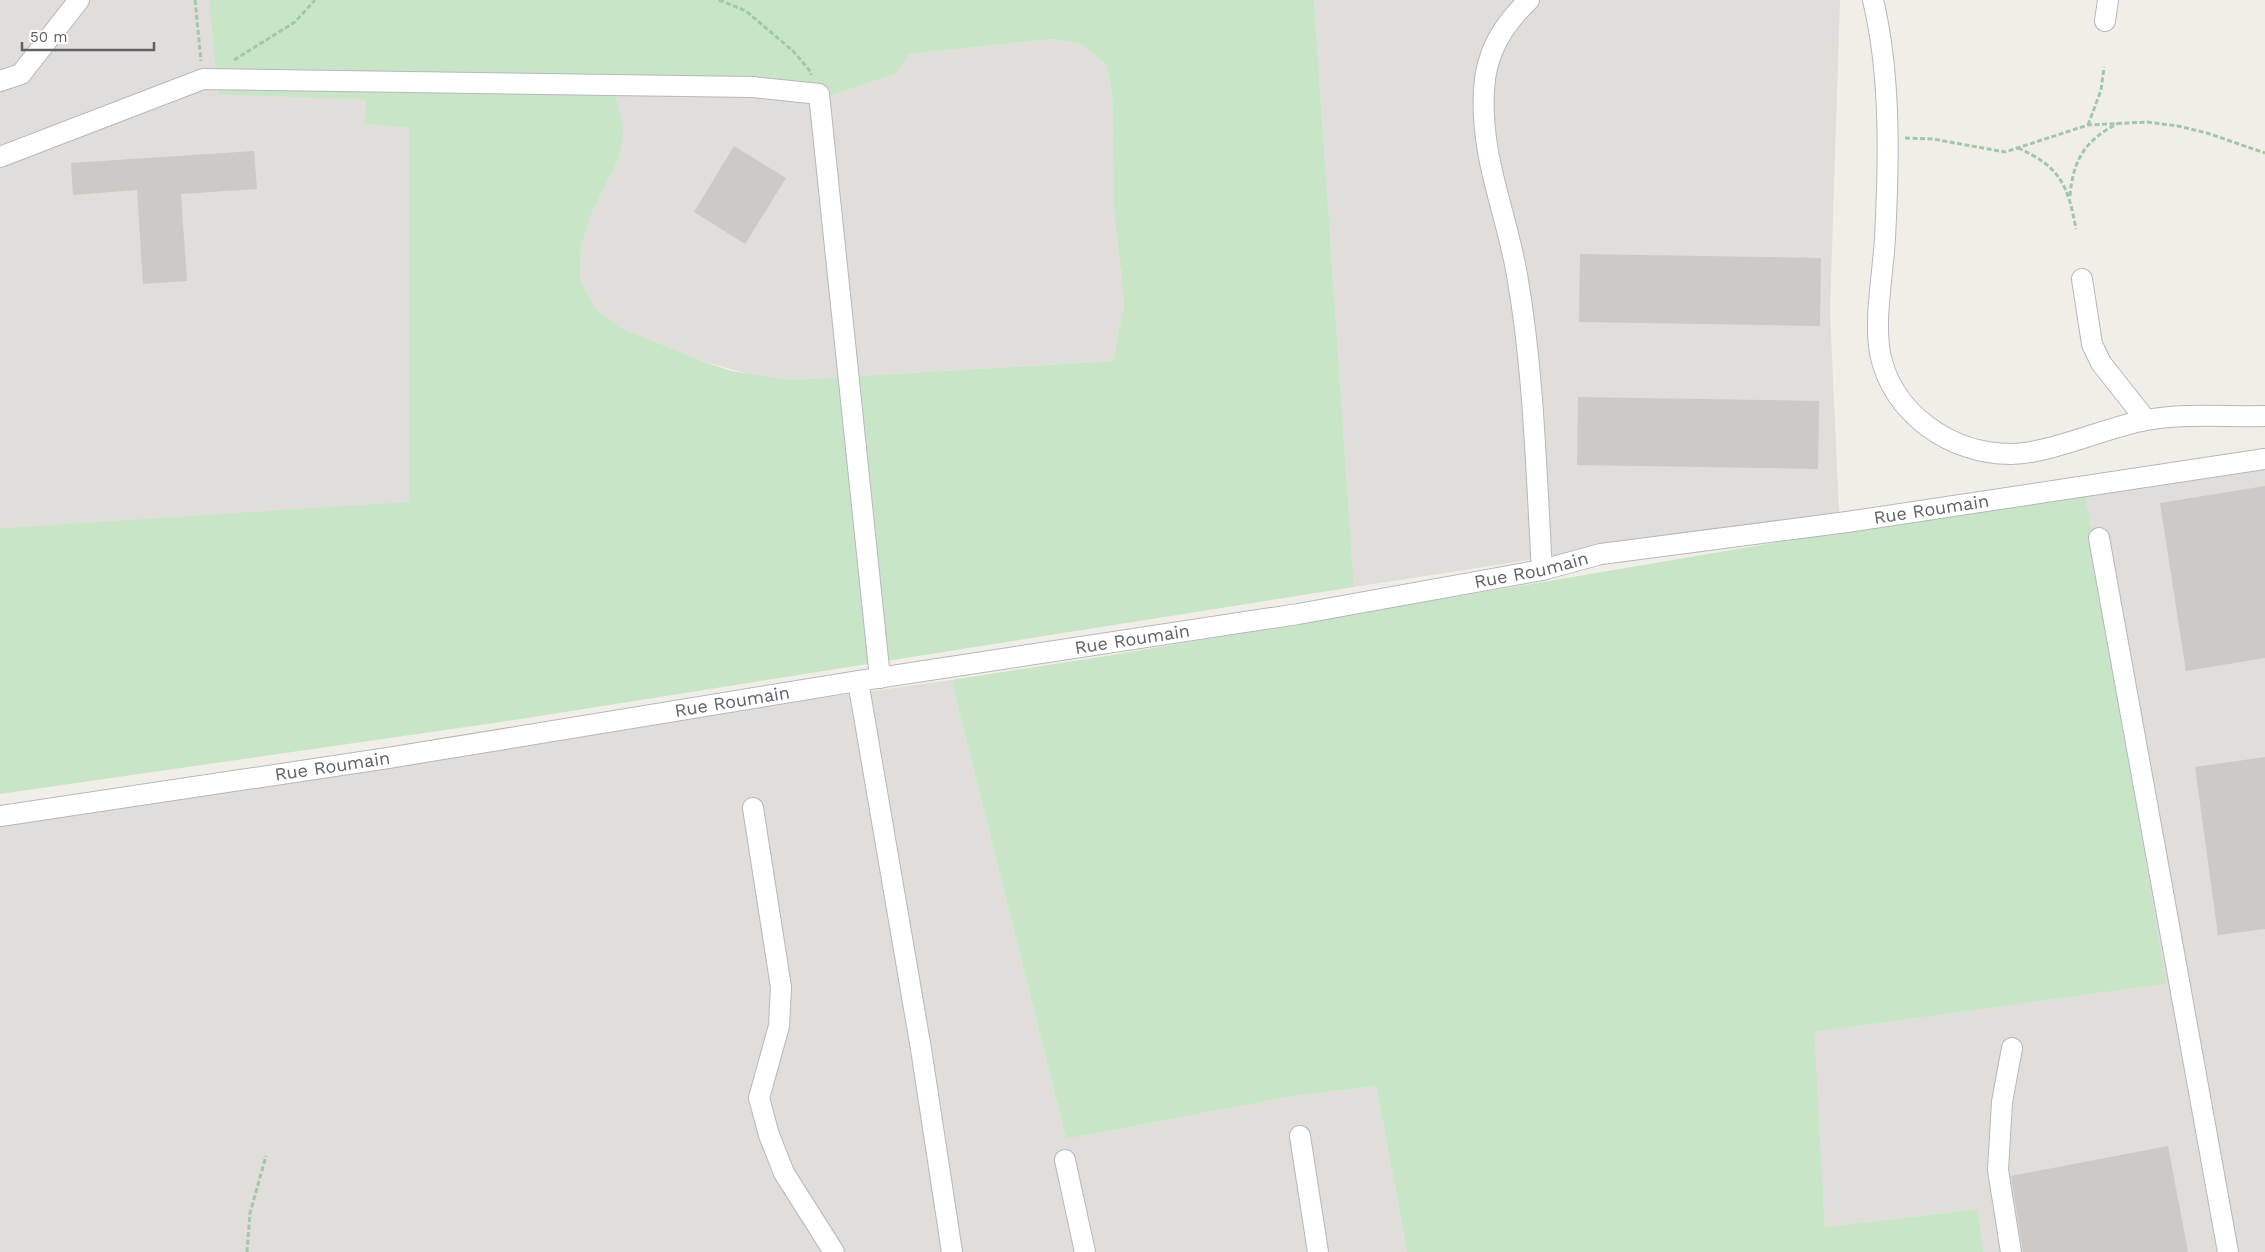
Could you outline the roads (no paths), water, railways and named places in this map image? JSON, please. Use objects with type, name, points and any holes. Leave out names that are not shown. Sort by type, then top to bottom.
[{"type":"street","points":[[0,82],[21,74],[79,0]]},
{"type":"street","points":[[1528,0],[1505,24],[1491,54],[1484,87],[1484,118],[1489,165],[1517,273],[1529,359],[1542,570]]},
{"type":"street","points":[[1873,0],[1882,55],[1887,138],[1885,234],[1878,322],[1880,354],[1890,380],[1902,402],[1924,424],[1951,442],[1980,451],[2012,454],[2040,449],[2146,420],[2180,416],[2265,416]]},
{"type":"street","points":[[2105,21],[2108,0]]},
{"type":"street","points":[[0,157],[212,79],[752,87],[819,94],[880,678]]},
{"type":"street","points":[[2082,279],[2092,344],[2101,363],[2146,420]]},
{"type":"street","name":"Rue Roumain","points":[[0,816],[388,758],[858,680],[1298,614],[1542,570],[1601,554],[1857,521],[2265,459]]},
{"type":"street","points":[[2099,538],[2228,1252]]},
{"type":"street","points":[[858,680],[919,1039],[952,1252]]},
{"type":"street","points":[[753,808],[781,986],[779,1026],[759,1098],[769,1135],[784,1173],[834,1252]]},
{"type":"street","points":[[2011,1252],[1998,1170],[2002,1102],[2012,1048]]},
{"type":"street","points":[[1300,1136],[1318,1252]]},
{"type":"street","points":[[1065,1160],[1085,1252]]}]
